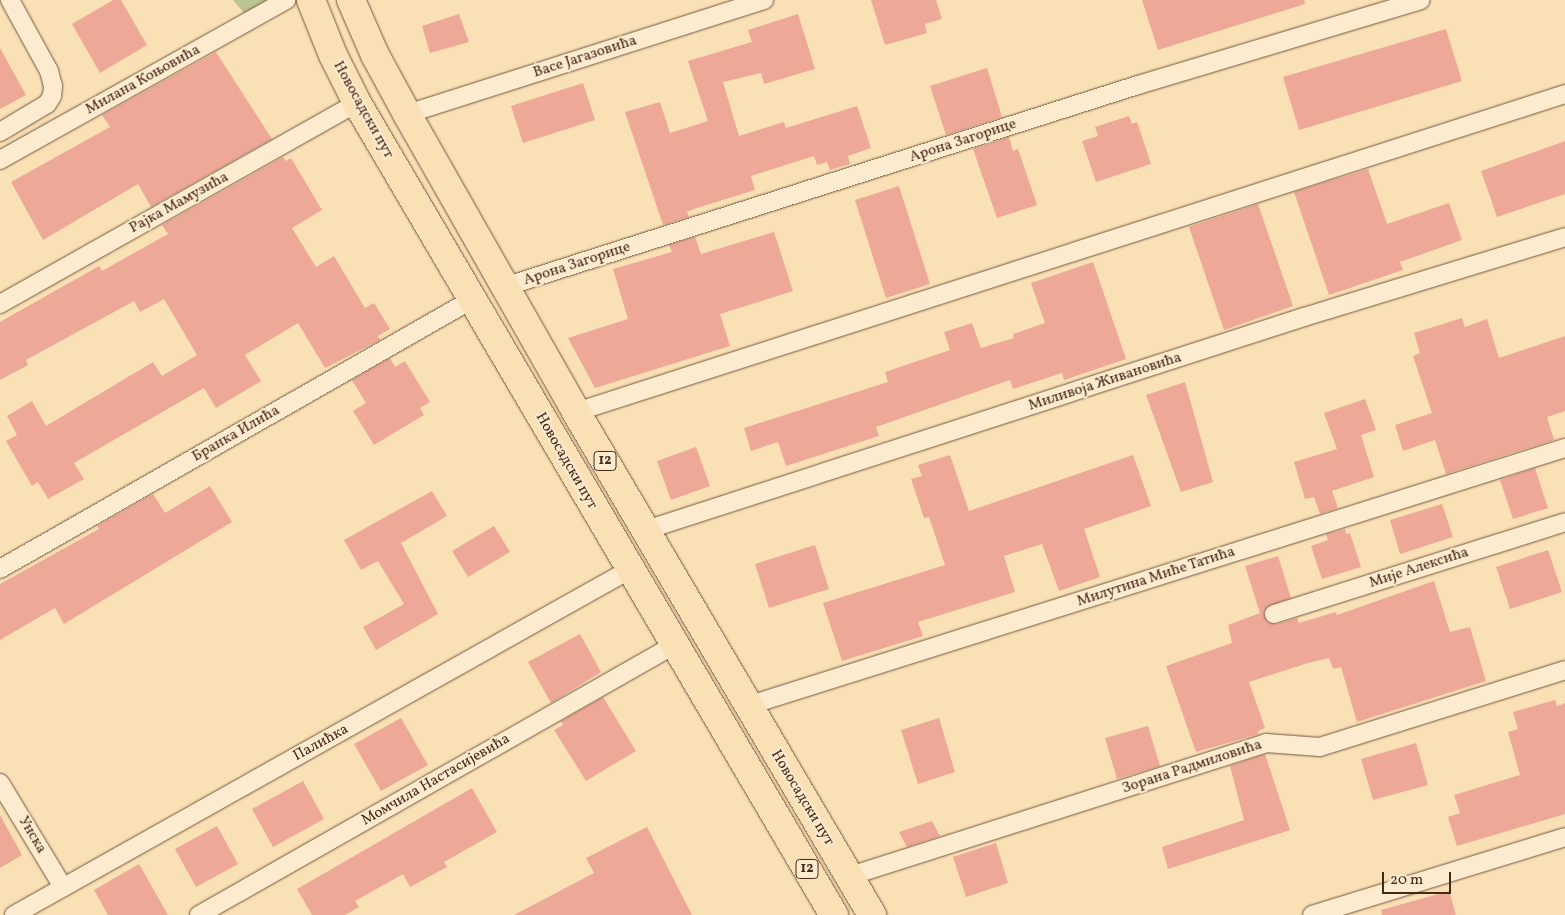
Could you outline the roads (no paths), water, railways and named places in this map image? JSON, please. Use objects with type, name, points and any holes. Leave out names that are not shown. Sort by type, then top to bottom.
[{"type":"main road","name":"Новосадски пут","points":[[311,0],[333,55],[357,103],[473,299],[629,570],[834,915]]},
{"type":"main road","name":"Новосадски пут","points":[[351,0],[375,55],[407,114],[507,286],[576,412],[872,915]]},
{"type":"street","points":[[0,132],[47,104],[52,96],[53,86],[49,71],[10,0]]},
{"type":"street","name":"Милана Коњовића","points":[[0,160],[286,0]]},
{"type":"street","name":"Васе Јагазовића","points":[[407,114],[764,0]]},
{"type":"street","name":"Арона Загорице","points":[[507,286],[1138,85],[1421,0]]},
{"type":"street","points":[[576,412],[1565,94]]},
{"type":"street","name":"Рајка Мамузића","points":[[0,304],[357,103]]},
{"type":"street","name":"Миливоја Живановића","points":[[646,530],[1304,317],[1565,237]]},
{"type":"street","name":"Бранка Илића","points":[[0,569],[473,299]]},
{"type":"street","name":"Милутина Миће Татића","points":[[748,706],[1565,448]]},
{"type":"street","name":"Мије Алексића","points":[[1274,614],[1565,522]]},
{"type":"street","name":"Палићка","points":[[14,915],[629,570]]},
{"type":"street","name":"Момчила Настасијевића","points":[[199,915],[674,645]]},
{"type":"street","name":"Зорана Радмиловића","points":[[850,876],[1266,743],[1320,747],[1565,670]]},
{"type":"street","name":"Унска","points":[[0,783],[63,887]]},
{"type":"street","points":[[1312,915],[1565,837]]}]
